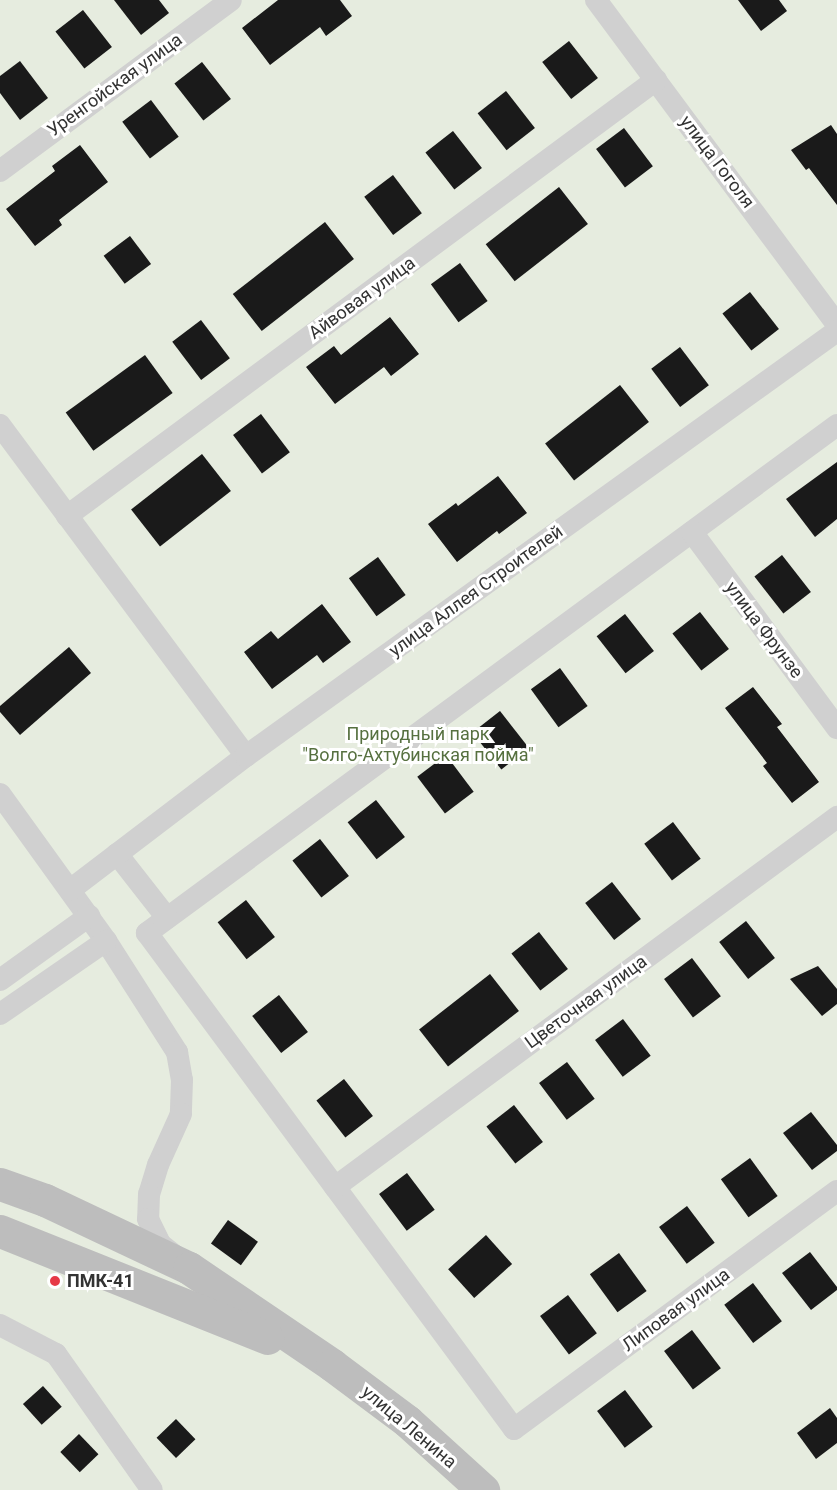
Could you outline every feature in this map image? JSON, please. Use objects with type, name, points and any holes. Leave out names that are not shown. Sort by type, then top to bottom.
[{"type":"street","name":"Уренгойская улица","points":[[0,171],[231,0]]},
{"type":"street","name":"улица Гоголя","points":[[596,0],[837,324]]},
{"type":"street","name":"Айвовая улица","points":[[67,516],[656,80]]},
{"type":"street","name":"улица Аллея Строителей","points":[[70,890],[246,756],[837,330]]},
{"type":"street","points":[[0,425],[246,756]]},
{"type":"street","points":[[335,1187],[147,933],[837,425]]},
{"type":"street","name":"улица Фрунзе","points":[[692,532],[837,728]]},
{"type":"street","points":[[0,794],[106,941],[177,1052],[182,1080],[181,1114],[158,1165],[149,1194],[148,1219],[160,1244],[189,1268],[332,1365]]},
{"type":"street","name":"Цветочная улица","points":[[335,1187],[837,817]]},
{"type":"street","points":[[117,854],[167,918]]},
{"type":"street","points":[[0,980],[88,916]]},
{"type":"street","points":[[0,1014],[106,941]]},
{"type":"street","points":[[0,1184],[45,1200],[189,1268]]},
{"type":"street","name":"Липовая улица","points":[[335,1187],[514,1429],[837,1191]]},
{"type":"street","points":[[0,1231],[70,1257],[332,1365]]},
{"type":"street","points":[[0,1325],[56,1353],[152,1490]]},
{"type":"street","name":"улица Ленина","points":[[332,1365],[406,1421],[483,1490]]},
{"type":"green space","name":"Природный парк \"Волго-Ахтубинская пойма\"","points":[[0,0],[837,0],[837,1490],[0,1490]]},
{"type":"building","points":[[114,0],[159,0],[169,13],[141,35]]},
{"type":"building","points":[[278,0],[340,0],[352,16],[326,36],[320,27],[270,65],[242,28]]},
{"type":"building","points":[[738,0],[779,0],[787,11],[761,31]]},
{"type":"building","points":[[83,10],[112,47],[84,69],[55,32]]},
{"type":"building","points":[[569,41],[598,78],[571,99],[542,62]]},
{"type":"building","points":[[20,61],[48,98],[20,120],[0,93],[0,76]]},
{"type":"building","points":[[202,62],[231,99],[203,121],[174,84]]},
{"type":"building","points":[[506,91],[535,128],[507,150],[478,113]]},
{"type":"building","points":[[151,100],[179,137],[150,158],[122,122]]},
{"type":"building","points":[[831,125],[837,134],[837,205],[809,168],[806,170],[791,150]]},
{"type":"building","points":[[624,128],[653,166],[625,187],[596,149]]},
{"type":"building","points":[[453,131],[482,168],[454,190],[425,153]]},
{"type":"building","points":[[80,145],[108,182],[59,220],[62,225],[35,246],[6,209],[55,171],[52,166]]},
{"type":"building","points":[[393,175],[422,213],[393,235],[364,197]]},
{"type":"building","points":[[559,187],[588,224],[515,281],[486,244]]},
{"type":"building","points":[[325,222],[354,259],[262,331],[233,294]]},
{"type":"building","points":[[130,236],[151,264],[125,284],[104,256]]},
{"type":"building","points":[[460,263],[488,301],[459,322],[431,284]]},
{"type":"building","points":[[750,292],[779,329],[751,351],[722,314]]},
{"type":"building","points":[[390,317],[419,354],[391,376],[384,367],[335,404],[306,367],[334,346],[341,355]]},
{"type":"building","points":[[201,320],[230,358],[201,380],[172,342]]},
{"type":"building","points":[[680,347],[709,385],[680,407],[651,369]]},
{"type":"building","points":[[145,355],[173,393],[93,451],[66,413]]},
{"type":"building","points":[[620,385],[649,422],[574,481],[545,443]]},
{"type":"building","points":[[261,414],[290,452],[262,473],[233,435]]},
{"type":"building","points":[[202,454],[231,491],[160,546],[131,509]]},
{"type":"building","points":[[837,462],[837,519],[815,537],[786,499]]},
{"type":"building","points":[[498,476],[527,513],[499,534],[497,531],[457,562],[428,524],[456,503],[458,506]]},
{"type":"building","points":[[782,555],[811,592],[783,614],[754,577]]},
{"type":"building","points":[[378,557],[406,595],[377,616],[349,578]]},
{"type":"building","points":[[322,604],[351,642],[323,663],[317,655],[272,689],[244,652],[271,631],[278,639]]},
{"type":"building","points":[[700,612],[729,649],[701,671],[672,634]]},
{"type":"building","points":[[625,614],[654,651],[626,673],[597,636]]},
{"type":"building","points":[[69,647],[91,673],[20,735],[0,712],[0,706]]},
{"type":"building","points":[[560,668],[588,706],[559,727],[531,689]]},
{"type":"building","points":[[753,687],[782,724],[777,727],[819,782],[792,803],[763,766],[767,763],[725,708]]},
{"type":"building","points":[[500,711],[529,748],[501,770],[472,733]]},
{"type":"building","points":[[446,755],[474,792],[445,813],[417,777]]},
{"type":"building","points":[[376,800],[405,837],[377,859],[348,822]]},
{"type":"building","points":[[673,822],[701,859],[672,880],[644,844]]},
{"type":"building","points":[[320,839],[349,876],[321,898],[292,861]]},
{"type":"building","points":[[612,882],[641,919],[614,940],[585,903]]},
{"type":"building","points":[[246,900],[275,937],[247,959],[218,922]]},
{"type":"building","points":[[746,921],[775,958],[748,979],[719,942]]},
{"type":"building","points":[[539,932],[568,969],[540,991],[511,954]]},
{"type":"building","points":[[692,958],[721,996],[693,1017],[664,979]]},
{"type":"building","points":[[818,966],[837,989],[837,1004],[822,1016],[790,979]]},
{"type":"building","points":[[490,974],[519,1011],[448,1066],[419,1029]]},
{"type":"building","points":[[279,995],[308,1032],[281,1053],[252,1016]]},
{"type":"building","points":[[623,1019],[651,1056],[623,1077],[595,1040]]},
{"type":"building","points":[[567,1062],[595,1099],[567,1120],[539,1083]]},
{"type":"building","points":[[344,1079],[373,1116],[345,1138],[316,1101]]},
{"type":"building","points":[[514,1105],[543,1142],[515,1164],[486,1127]]},
{"type":"building","points":[[811,1112],[837,1145],[837,1151],[812,1170],[783,1133]]},
{"type":"building","points":[[750,1158],[778,1196],[749,1217],[721,1179]]},
{"type":"building","points":[[407,1173],[435,1210],[407,1231],[379,1194]]},
{"type":"building","points":[[687,1206],[715,1243],[687,1264],[659,1227]]},
{"type":"building","points":[[228,1220],[258,1242],[241,1265],[211,1243]]},
{"type":"building","points":[[486,1235],[512,1264],[474,1298],[448,1269]]},
{"type":"building","points":[[810,1252],[837,1287],[837,1290],[811,1310],[782,1273]]},
{"type":"building","points":[[619,1253],[647,1291],[618,1312],[590,1274]]},
{"type":"building","points":[[753,1283],[782,1321],[753,1343],[724,1305]]},
{"type":"building","points":[[568,1295],[597,1333],[569,1354],[540,1316]]},
{"type":"building","points":[[692,1330],[721,1368],[693,1389],[664,1351]]},
{"type":"building","points":[[43,1386],[62,1407],[42,1425],[23,1404]]},
{"type":"building","points":[[625,1390],[653,1427],[625,1448],[597,1411]]},
{"type":"building","points":[[830,1408],[837,1418],[837,1443],[816,1459],[797,1433]]},
{"type":"building","points":[[176,1419],[195,1439],[176,1458],[157,1438]]},
{"type":"building","points":[[79,1434],[98,1454],[80,1472],[60,1452]]},
{"type":"place","name":"ПМК-41","points":[[55,1281]]}]
